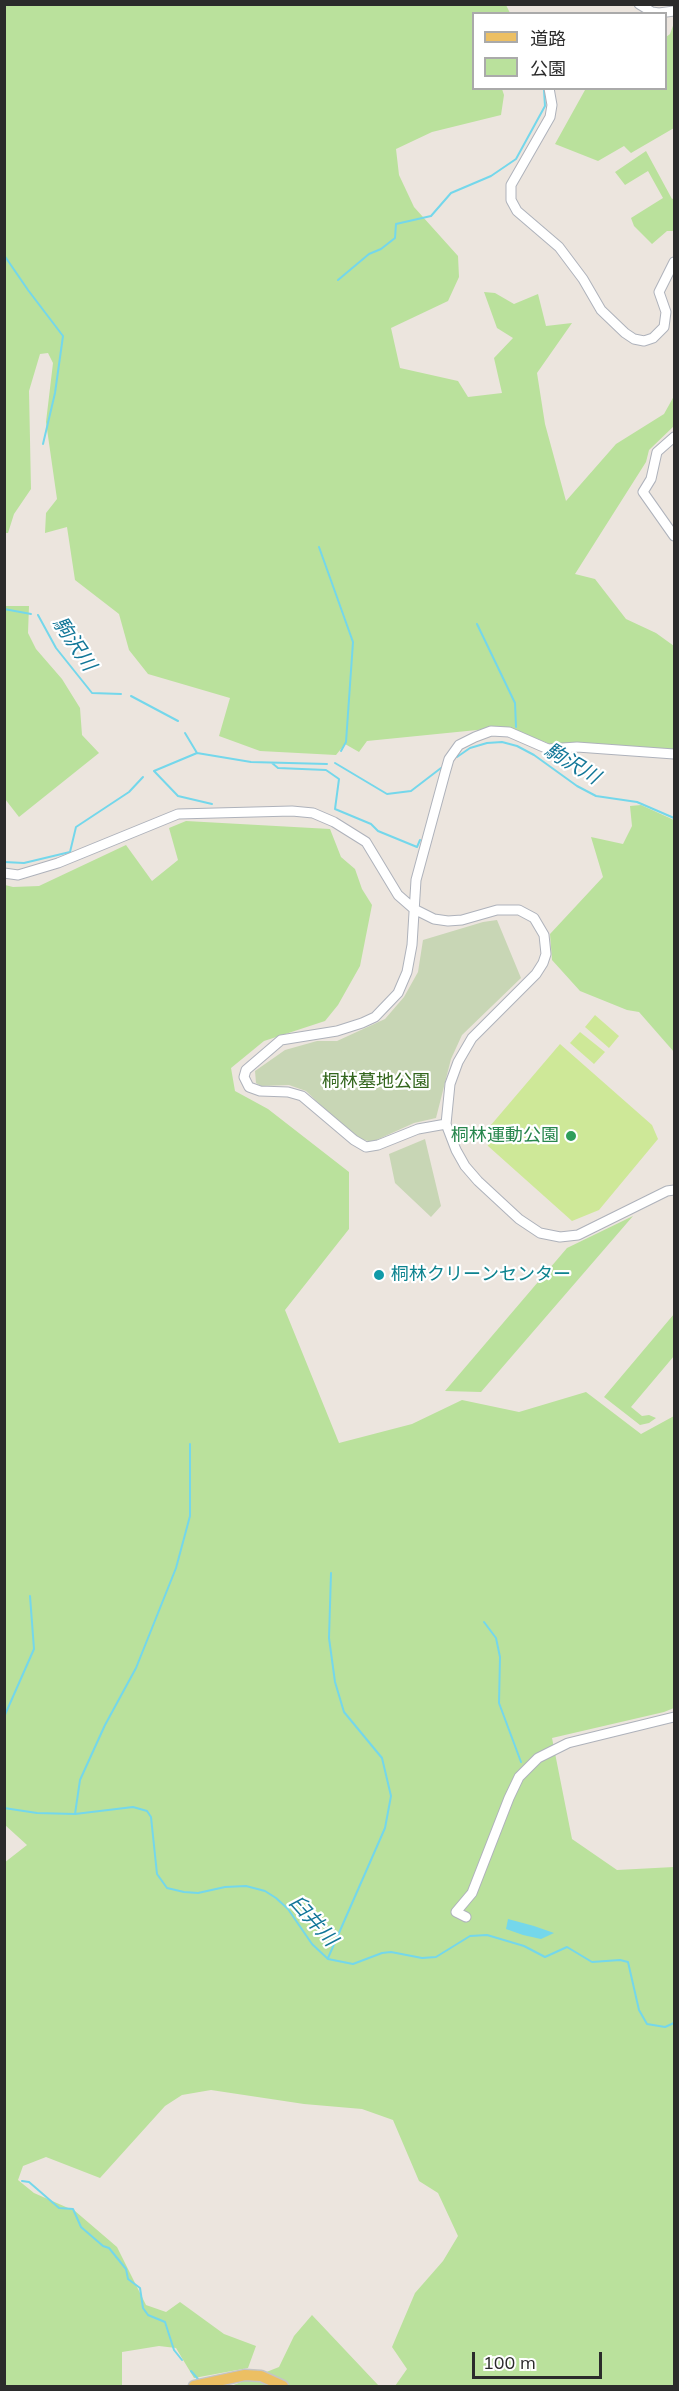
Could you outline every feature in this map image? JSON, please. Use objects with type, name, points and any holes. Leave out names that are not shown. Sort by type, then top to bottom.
[{"type":"main road","points":[[194,2386],[245,2375],[261,2376],[283,2386]]},
{"type":"street","points":[[639,4],[652,12],[675,11]]},
{"type":"street","points":[[549,90],[552,105],[550,117],[511,185],[511,201],[517,210],[560,247],[583,279],[601,310],[634,339],[644,341],[653,338],[664,327],[666,312],[659,292],[675,262]]},
{"type":"street","points":[[675,436],[657,452],[651,479],[643,492],[675,536]]},
{"type":"street","points":[[446,1124],[418,1129],[378,1145],[366,1147],[354,1140],[302,1096],[288,1092],[260,1091],[249,1088],[244,1077],[251,1064],[281,1040],[337,1031],[362,1023],[375,1017],[398,993],[407,972],[412,945],[416,880],[449,759],[459,745],[475,736],[491,731],[509,732],[549,749],[577,747],[675,754]]},
{"type":"street","points":[[4,873],[18,874],[58,863],[178,814],[292,811],[313,813],[353,832],[366,842],[398,895],[414,909],[434,919],[462,920],[497,909],[519,909],[534,918],[540,926],[546,944],[546,954],[536,974],[485,1022],[472,1038],[458,1062],[450,1084],[446,1124],[456,1150],[472,1174],[519,1219],[540,1233],[550,1236],[578,1235],[667,1191],[675,1190]]},
{"type":"street","points":[[466,1917],[456,1912],[472,1893],[508,1798],[519,1777],[538,1758],[568,1743],[675,1717]]},
{"type":"green space","points":[[5,5],[506,5],[510,12],[472,12],[472,90],[502,90],[504,95],[501,115],[432,132],[396,149],[399,175],[414,207],[458,256],[459,277],[448,301],[391,328],[400,368],[458,381],[468,397],[502,393],[494,358],[513,338],[497,328],[484,292],[495,293],[514,304],[538,294],[546,326],[572,323],[537,373],[545,424],[566,501],[616,444],[664,414],[674,396],[674,426],[649,450],[646,462],[575,574],[595,579],[626,619],[656,633],[674,646],[674,751],[550,744],[507,727],[367,741],[359,752],[345,744],[336,755],[260,751],[219,736],[230,698],[148,674],[129,650],[119,614],[75,580],[67,527],[45,533],[46,513],[57,499],[46,422],[53,363],[48,353],[40,354],[29,391],[31,489],[14,514],[8,533],[5,533]]},
{"type":"green space","points":[[674,23],[674,128],[631,153],[624,146],[598,161],[555,144],[585,90],[667,90],[667,36]]},
{"type":"green space","points":[[646,151],[672,199],[674,198],[674,231],[667,231],[652,244],[634,226],[631,218],[663,198],[648,171],[625,185],[615,172]]},
{"type":"green space","points":[[5,606],[29,606],[28,633],[36,649],[62,679],[80,708],[82,735],[99,753],[19,817],[5,799]]},
{"type":"green space","points":[[641,805],[674,820],[674,1052],[639,1012],[627,1010],[580,991],[552,960],[550,934],[603,877],[591,837],[623,844],[632,826],[630,806]]},
{"type":"green space","points":[[186,821],[330,829],[341,857],[355,869],[362,889],[372,905],[360,966],[338,1005],[325,1021],[264,1041],[231,1068],[235,1091],[268,1109],[349,1172],[349,1229],[285,1310],[339,1443],[412,1424],[462,1400],[519,1412],[586,1392],[641,1434],[674,1416],[674,1708],[552,1738],[572,1839],[617,1870],[674,1867],[674,2386],[395,2386],[407,2369],[392,2347],[415,2293],[443,2261],[458,2236],[438,2193],[419,2181],[393,2120],[362,2109],[304,2104],[211,2090],[182,2095],[165,2106],[100,2178],[46,2157],[23,2166],[18,2180],[34,2193],[75,2211],[117,2247],[146,2305],[166,2312],[180,2302],[224,2334],[256,2346],[248,2368],[194,2378],[176,2348],[159,2346],[122,2352],[122,2386],[5,2386],[4,1863],[27,1845],[5,1825],[5,885],[39,886],[126,845],[152,881],[178,860],[169,828]]},
{"type":"green space","name":"桐林墓地公園","points":[[497,920],[521,978],[462,1035],[451,1059],[436,1118],[414,1123],[372,1142],[361,1139],[333,1117],[306,1091],[289,1085],[261,1086],[256,1083],[255,1071],[285,1050],[317,1041],[337,1041],[385,1019],[404,997],[418,972],[423,940]]},
{"type":"green space","points":[[595,1015],[619,1036],[609,1048],[585,1027]]},
{"type":"green space","points":[[580,1032],[605,1052],[594,1064],[570,1043]]},
{"type":"green space","name":"桐林運動公園","points":[[560,1044],[652,1125],[658,1139],[599,1210],[572,1221],[488,1146],[485,1132]]},
{"type":"green space","points":[[425,1139],[441,1206],[431,1217],[395,1183],[389,1154]]},
{"type":"green space","points":[[633,1216],[481,1392],[445,1391],[567,1248]]},
{"type":"green space","points":[[674,1314],[674,1356],[631,1407],[642,1416],[649,1415],[656,1418],[640,1425],[604,1397]]},
{"type":"green space","points":[[312,2315],[379,2386],[231,2386],[279,2367],[294,2336]]},
{"type":"water","points":[[508,1919],[554,1933],[541,1939],[523,1935],[506,1929]]},
{"type":"waterway","points":[[338,280],[369,254],[381,249],[395,238],[396,224],[431,216],[451,193],[491,176],[516,159],[545,106],[544,90]]},
{"type":"waterway","points":[[4,255],[63,336],[55,393],[43,444]]},
{"type":"waterway","points":[[319,547],[353,642],[346,742],[341,751]]},
{"type":"waterway","name":"駒沢川","points":[[4,609],[31,614]]},
{"type":"waterway","name":"駒沢川","points":[[38,615],[56,648],[92,693],[121,694]]},
{"type":"waterway","points":[[477,624],[515,703],[516,727]]},
{"type":"waterway","name":"駒沢川","points":[[131,696],[178,721]]},
{"type":"waterway","name":"駒沢川","points":[[185,733],[197,753],[251,762],[327,764]]},
{"type":"waterway","name":"駒沢川","points":[[457,757],[470,748],[487,743],[502,742],[517,746],[596,796],[637,802],[674,818]]},
{"type":"waterway","points":[[197,753],[154,771],[178,796],[212,804]]},
{"type":"waterway","points":[[272,763],[278,768],[326,770],[339,779],[335,809],[371,824],[378,831],[417,847],[420,840]]},
{"type":"waterway","name":"駒沢川","points":[[335,763],[387,794],[411,791],[441,768]]},
{"type":"waterway","points":[[4,862],[24,863],[70,852],[76,827],[129,792],[143,777]]},
{"type":"waterway","points":[[75,1814],[80,1780],[105,1725],[136,1668],[176,1568],[190,1516],[190,1444]]},
{"type":"waterway","points":[[328,1958],[385,1828],[391,1796],[382,1758],[344,1712],[335,1682],[329,1638],[331,1573]]},
{"type":"waterway","points":[[4,1717],[34,1649],[30,1596]]},
{"type":"waterway","points":[[484,1622],[496,1638],[500,1657],[499,1703],[521,1762]]},
{"type":"waterway","name":"臼井川","points":[[4,1808],[37,1813],[75,1814],[133,1807],[147,1811],[151,1817],[157,1874],[167,1888],[198,1893],[225,1887],[246,1886],[265,1891],[288,1909],[312,1944],[328,1959],[353,1964],[391,1952],[422,1958],[436,1957],[470,1936],[487,1935],[524,1946],[545,1957],[567,1947],[592,1962],[620,1960],[628,1962],[639,2010],[647,2024],[665,2027],[674,2023]]},
{"type":"waterway","points":[[22,2181],[29,2182],[59,2208],[73,2209],[81,2227],[103,2246],[109,2248],[126,2269],[128,2279],[140,2288],[143,2308],[148,2315],[165,2322],[174,2350],[182,2360]]},
{"type":"waterway","points":[[191,2371],[198,2379]]},
{"type":"place","name":"桐林運動公園","points":[[571,1136]]},
{"type":"place","name":"桐林クリーンセンター","points":[[379,1275]]}]
